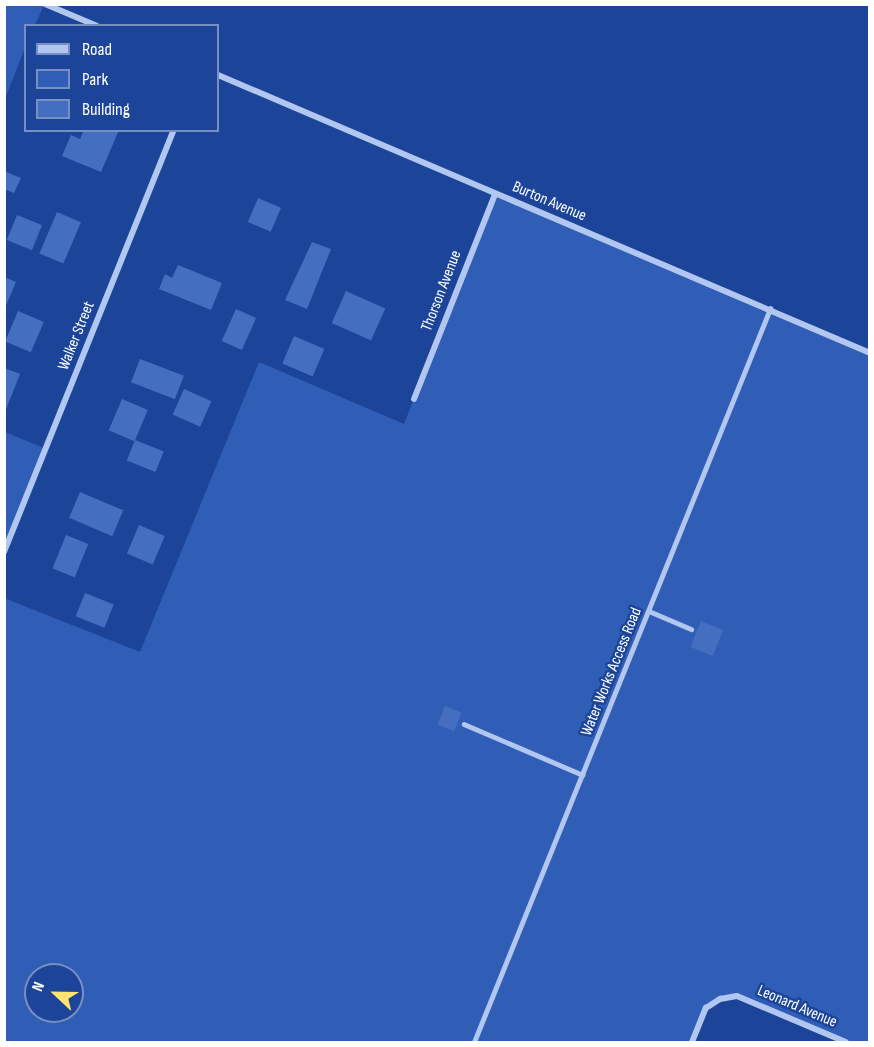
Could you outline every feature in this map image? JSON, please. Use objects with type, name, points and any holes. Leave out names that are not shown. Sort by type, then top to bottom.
[{"type":"street","points":[[45,4],[92,24]]},
{"type":"street","name":"Burton Avenue","points":[[219,75],[870,353]]},
{"type":"street","name":"Walker Street","points":[[4,552],[173,132]]},
{"type":"street","name":"Thorson Avenue","points":[[414,399],[495,194]]},
{"type":"street","name":"Leonard Avenue","points":[[692,1042],[706,1008],[720,999],[737,996],[846,1042]]},
{"type":"lane","name":"Water Works Access Road","points":[[474,1042],[770,309]]},
{"type":"lane","points":[[649,611],[691,629]]},
{"type":"lane","points":[[464,724],[583,775]]},
{"type":"green space","points":[[5,5],[44,5],[35,24],[24,24],[24,51],[5,99]]},
{"type":"green space","points":[[495,194],[869,353],[869,1042],[846,1042],[737,996],[720,999],[706,1008],[692,1042],[5,1042],[4,598],[140,652],[259,362],[404,424]]},
{"type":"green space","points":[[5,432],[46,449],[5,552]]},
{"type":"building","points":[[83,132],[118,132],[101,172],[62,156],[71,135],[80,139]]},
{"type":"building","points":[[4,171],[21,178],[14,193],[4,189]]},
{"type":"building","points":[[258,198],[281,208],[271,232],[248,222]]},
{"type":"building","points":[[57,212],[81,222],[63,264],[39,253]]},
{"type":"building","points":[[17,215],[42,225],[32,250],[7,240]]},
{"type":"building","points":[[312,242],[331,249],[307,309],[285,300]]},
{"type":"building","points":[[178,265],[222,283],[211,310],[159,289],[165,274],[172,278]]},
{"type":"building","points":[[4,277],[16,282],[5,308],[4,308]]},
{"type":"building","points":[[346,291],[385,308],[371,340],[332,323]]},
{"type":"building","points":[[236,309],[256,318],[242,350],[222,341]]},
{"type":"building","points":[[18,311],[44,322],[31,352],[5,341]]},
{"type":"building","points":[[294,336],[324,349],[313,377],[282,364]]},
{"type":"building","points":[[140,359],[184,376],[175,399],[131,382]]},
{"type":"building","points":[[4,368],[20,374],[5,412],[4,412]]},
{"type":"building","points":[[184,389],[211,401],[200,427],[173,415]]},
{"type":"building","points":[[122,399],[148,410],[134,441],[109,430]]},
{"type":"building","points":[[135,440],[164,452],[156,472],[127,460]]},
{"type":"building","points":[[80,492],[123,510],[112,536],[69,518]]},
{"type":"building","points":[[139,525],[165,536],[153,564],[127,554]]},
{"type":"building","points":[[66,535],[88,544],[75,577],[53,568]]},
{"type":"building","points":[[85,593],[114,605],[104,628],[76,616]]},
{"type":"building","points":[[701,621],[723,630],[713,656],[691,647]]},
{"type":"building","points":[[445,706],[462,713],[454,731],[438,725]]}]
